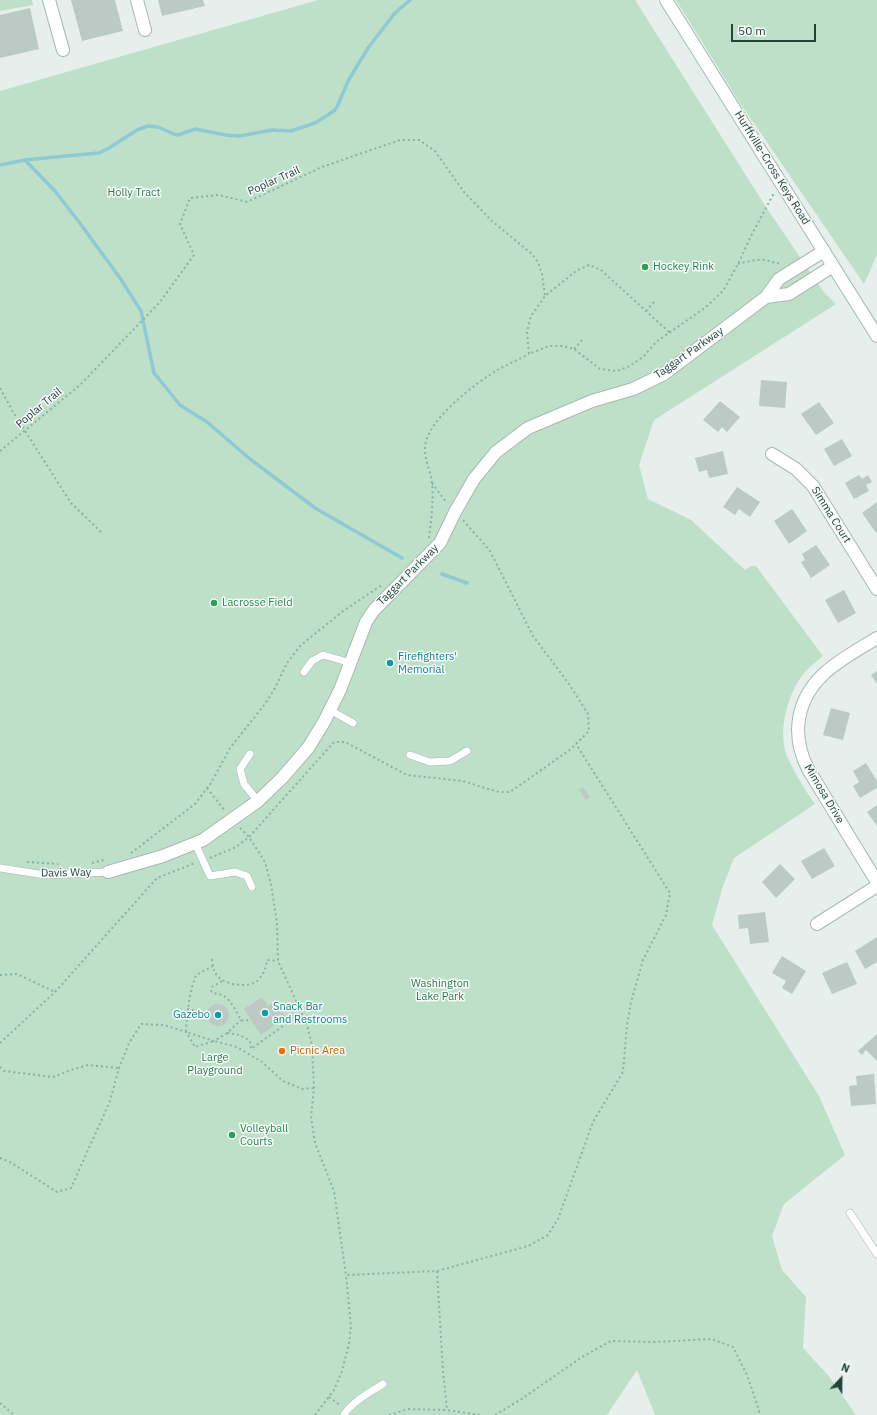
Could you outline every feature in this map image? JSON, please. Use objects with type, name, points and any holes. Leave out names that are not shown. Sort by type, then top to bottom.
[{"type":"street","points":[[49,0],[63,50]]},
{"type":"street","points":[[137,0],[145,30]]},
{"type":"street","name":"Hurffville-Cross Keys Road","points":[[666,0],[877,336]]},
{"type":"street","name":"Taggart Parkway","points":[[108,866],[163,856],[203,840],[258,801],[282,778],[308,748],[330,710],[340,690],[366,622],[374,610],[440,543],[455,512],[474,479],[496,452],[528,428],[592,401],[632,389],[664,374],[766,297],[779,279],[824,251]]},
{"type":"street","name":"Taggart Parkway","points":[[766,297],[789,294],[833,266]]},
{"type":"street","name":"Simma Court","points":[[772,454],[796,469],[813,486],[877,589]]},
{"type":"street","name":"Mimosa Drive","points":[[877,638],[836,664],[815,682],[802,705],[798,733],[801,752],[808,769],[877,882]]},
{"type":"street","points":[[816,924],[877,886]]},
{"type":"lane","points":[[304,672],[312,661],[324,655],[351,663]]},
{"type":"lane","points":[[330,710],[354,723]]},
{"type":"lane","points":[[410,755],[430,762],[450,761],[467,751]]},
{"type":"lane","points":[[250,754],[240,769],[244,784],[258,801]]},
{"type":"lane","points":[[195,843],[210,876],[235,872],[247,876],[252,886]]},
{"type":"lane","name":"Davis Way","points":[[0,868],[45,875],[108,866]]},
{"type":"lane","points":[[850,1213],[877,1254]]},
{"type":"lane","points":[[344,1415],[346,1411],[362,1397],[383,1384]]},
{"type":"path","name":"Poplar Trail","points":[[0,452],[80,385],[160,302],[194,255],[180,224],[190,198],[219,195],[247,202],[322,167],[400,140],[419,140],[435,151],[464,192],[492,221],[532,254],[538,262],[542,274],[545,296]]},
{"type":"path","points":[[428,539],[432,516],[432,483],[424,449],[427,437],[436,421],[470,389],[498,370],[529,354],[549,346],[562,346],[574,349],[600,369],[616,371],[630,366],[644,356],[656,342],[706,307],[723,291],[780,181]]},
{"type":"path","points":[[738,264],[750,261],[765,260],[777,264],[786,263]]},
{"type":"path","points":[[529,354],[527,332],[530,316],[545,296],[576,271],[589,265],[601,270],[669,332]]},
{"type":"path","points":[[646,311],[654,302]]},
{"type":"path","points":[[574,349],[582,340]]},
{"type":"path","points":[[0,388],[25,431],[71,503],[102,533]]},
{"type":"path","points":[[432,483],[449,506]]},
{"type":"path","points":[[0,1043],[55,992],[157,878],[236,847],[249,837],[334,742],[345,742],[407,775],[463,781],[488,789],[510,792],[571,749],[589,731],[588,714],[569,684],[534,636],[490,551],[460,518]]},
{"type":"path","points":[[128,855],[195,804],[211,783],[230,748],[265,704],[287,664],[300,646],[343,611],[382,584]]},
{"type":"path","points":[[346,1275],[438,1271],[528,1246],[548,1235],[558,1219],[593,1122],[623,1072],[627,1025],[631,1002],[637,980],[649,948],[666,915],[670,892],[576,744]]},
{"type":"path","points":[[249,837],[265,862],[271,884],[277,923],[278,961],[307,1025],[312,1045],[314,1088],[311,1117],[315,1143],[334,1191],[346,1275],[351,1327],[349,1344],[342,1371],[334,1390],[315,1415]]},
{"type":"path","points":[[26,862],[64,865]]},
{"type":"path","points":[[86,864],[108,866]]},
{"type":"path","points":[[212,960],[216,975],[222,981],[230,984],[249,984],[258,981],[266,970],[267,960],[278,961]]},
{"type":"path","points":[[213,966],[196,976],[190,992],[187,1009],[186,1032],[195,1047],[214,1041],[227,1033],[241,1020],[245,1021],[251,1019]]},
{"type":"path","points":[[0,975],[16,974],[55,992]]},
{"type":"path","points":[[222,981],[212,987],[211,991],[214,994],[222,994],[227,998],[241,1020]]},
{"type":"path","points":[[187,1009],[207,1013]]},
{"type":"path","points":[[246,1052],[301,1013]]},
{"type":"path","points":[[0,1158],[10,1162],[57,1192],[71,1188],[110,1101],[119,1068],[129,1043],[141,1024],[164,1025],[236,1047],[262,1062],[283,1081],[302,1089],[314,1088]]},
{"type":"path","points":[[227,1033],[244,1037],[250,1041],[251,1049]]},
{"type":"path","points":[[0,1067],[4,1071],[53,1077],[88,1065],[119,1068]]},
{"type":"path","points":[[438,1271],[443,1371],[447,1410]]},
{"type":"path","points":[[495,1415],[520,1400],[582,1357],[611,1341],[655,1342],[711,1339],[733,1347],[747,1376],[759,1410],[759,1415]]},
{"type":"path","points":[[0,1403],[14,1415]]},
{"type":"path","points":[[390,1415],[408,1409],[447,1410],[480,1415]]},
{"type":"green space","points":[[0,0],[32,0],[33,5],[0,11]]},
{"type":"green space","points":[[318,0],[635,0],[766,207],[823,291],[836,304],[654,420],[639,465],[648,499],[691,520],[745,570],[751,566],[756,566],[823,656],[807,670],[799,680],[789,701],[783,735],[787,756],[803,786],[815,804],[734,858],[723,886],[712,925],[819,1096],[845,1155],[784,1204],[772,1236],[782,1270],[806,1297],[803,1348],[828,1375],[856,1415],[655,1415],[637,1370],[607,1415],[0,1415],[0,91]]},
{"type":"green space","points":[[676,0],[877,0],[877,255],[864,284],[740,103]]},
{"type":"building","points":[[71,0],[115,0],[123,31],[82,41]]},
{"type":"building","points":[[158,0],[203,0],[205,6],[162,16]]},
{"type":"building","points":[[30,8],[39,49],[0,58],[0,15]]},
{"type":"building","points":[[761,380],[787,382],[785,408],[759,406]]},
{"type":"building","points":[[720,401],[740,417],[727,432],[722,427],[718,432],[703,420]]},
{"type":"building","points":[[819,402],[834,423],[816,435],[801,414]]},
{"type":"building","points":[[842,439],[852,456],[834,466],[824,449]]},
{"type":"building","points":[[723,451],[728,474],[709,478],[707,470],[699,472],[695,458]]},
{"type":"building","points":[[859,475],[862,479],[868,475],[872,482],[866,485],[869,491],[854,499],[845,483]]},
{"type":"building","points":[[737,487],[760,502],[750,517],[739,509],[735,515],[723,507]]},
{"type":"building","points":[[877,502],[877,534],[862,513]]},
{"type":"building","points":[[792,509],[807,531],[789,544],[774,521]]},
{"type":"building","points":[[816,545],[830,565],[811,578],[801,562],[805,560],[802,554]]},
{"type":"building","points":[[844,590],[856,613],[838,623],[825,600]]},
{"type":"building","points":[[877,671],[877,684],[871,675]]},
{"type":"building","points":[[831,708],[850,713],[843,740],[823,735]]},
{"type":"building","points":[[866,763],[877,781],[877,788],[860,798],[853,786],[859,782],[853,771]]},
{"type":"building","points":[[583,787],[590,797],[586,800],[579,790]]},
{"type":"building","points":[[877,805],[877,826],[867,812]]},
{"type":"building","points":[[824,848],[835,866],[812,879],[801,861]]},
{"type":"building","points":[[780,864],[795,879],[776,898],[762,882]]},
{"type":"building","points":[[765,912],[769,942],[750,944],[748,928],[739,929],[738,915]]},
{"type":"building","points":[[877,937],[877,962],[865,969],[855,951]]},
{"type":"building","points":[[782,956],[806,971],[792,994],[782,988],[786,981],[772,973]]},
{"type":"building","points":[[847,962],[857,984],[832,994],[822,973]]},
{"type":"building","name":"Snack Bar and Restrooms","points":[[262,997],[268,1006],[275,1001],[286,1017],[261,1035],[244,1009]]},
{"type":"building","name":"Gazebo","points":[[218,1004],[226,1007],[229,1015],[226,1023],[218,1026],[210,1023],[207,1015],[210,1007]]},
{"type":"building","points":[[877,1034],[877,1061],[866,1050],[862,1055],[858,1051]]},
{"type":"building","points":[[874,1074],[876,1104],[851,1106],[849,1086],[857,1085],[856,1076]]},
{"type":"waterway","points":[[0,165],[25,160],[99,153],[137,130],[148,126],[158,127],[178,135],[195,129],[240,136],[272,130],[291,131],[315,123],[334,111],[348,81],[368,48],[395,13],[410,0]]},
{"type":"waterway","points":[[25,160],[55,191],[79,222],[120,278],[141,311],[154,373],[180,405],[207,422],[250,459],[315,508],[402,558]]},
{"type":"waterway","points":[[442,574],[467,583]]},
{"type":"place","name":"Hockey Rink","points":[[645,267]]},
{"type":"place","name":"Lacrosse Field","points":[[214,603]]},
{"type":"place","name":"Firefighters' Memorial","points":[[390,663]]},
{"type":"place","name":"Snack Bar and Restrooms","points":[[265,1013]]},
{"type":"place","name":"Gazebo","points":[[218,1015]]},
{"type":"place","name":"Picnic Area","points":[[282,1051]]},
{"type":"place","name":"Volleyball Courts","points":[[232,1135]]},
{"type":"park label","name":"Holly Tract","points":[[134,193]]},
{"type":"park label","name":"Washington Lake Park","points":[[440,990]]},
{"type":"park label","name":"Large Playground","points":[[215,1064]]}]
